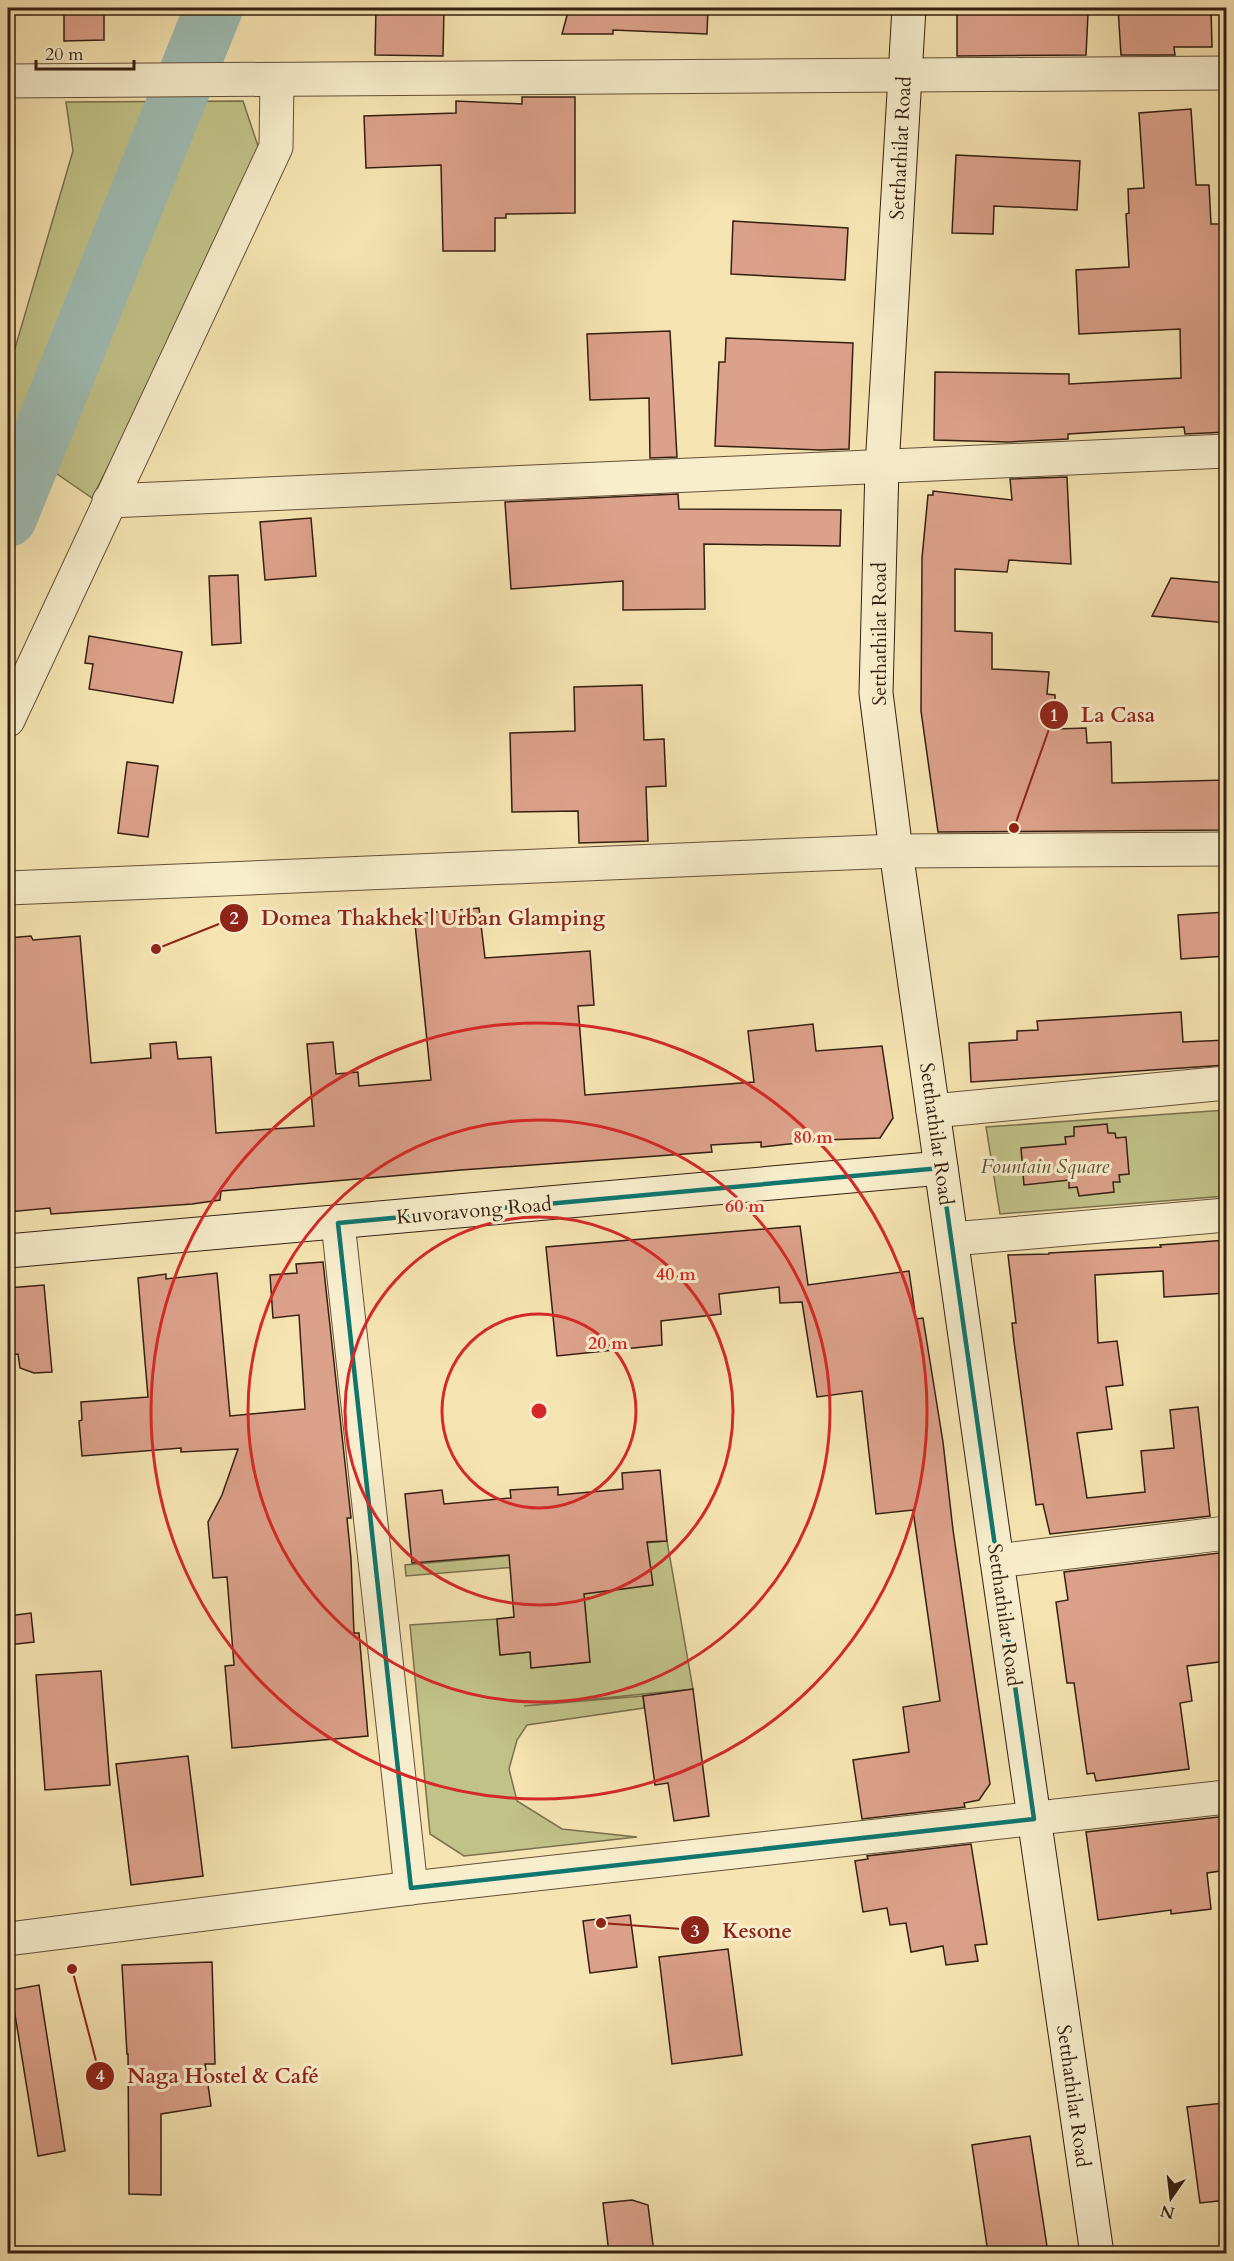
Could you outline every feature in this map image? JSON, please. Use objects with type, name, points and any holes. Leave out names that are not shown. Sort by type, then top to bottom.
[{"type":"street","name":"Setthathilat Road","points":[[909,8],[882,467],[876,693],[896,851],[996,1561],[1097,2253]]},
{"type":"street","points":[[8,81],[1227,73]]},
{"type":"street","points":[[8,720],[276,147],[264,80]]},
{"type":"street","points":[[109,501],[1227,450]]},
{"type":"street","points":[[8,888],[896,851],[1227,849]]},
{"type":"street","points":[[933,1111],[1227,1083]]},
{"type":"street","name":"Kuvoravong Road","points":[[8,1251],[941,1168]]},
{"type":"street","points":[[952,1239],[1227,1215]]},
{"type":"street","points":[[338,1223],[411,1888]]},
{"type":"street","points":[[996,1561],[1227,1533]]},
{"type":"street","points":[[8,1940],[411,1888],[1227,1797]]},
{"type":"highlighted area","points":[[941,1168],[1034,1819],[411,1888],[338,1223]]},
{"type":"green space","points":[[243,101],[259,149],[133,418],[92,498],[47,467],[90,376],[78,308],[8,485],[8,372],[73,151],[66,102]]},
{"type":"green space","name":"Fountain Square","points":[[1226,1110],[1226,1196],[1000,1214],[986,1127]]},
{"type":"green space","points":[[667,1541],[693,1689],[524,1706],[643,1696],[644,1708],[527,1725],[517,1740],[509,1769],[517,1801],[562,1829],[637,1837],[464,1856],[430,1834],[410,1625],[497,1619],[500,1655],[530,1652],[531,1668],[590,1662],[554,1564],[406,1576],[405,1565]]},
{"type":"building","points":[[64,8],[104,8],[104,40],[64,41]]},
{"type":"building","points":[[376,8],[444,8],[443,56],[375,55]]},
{"type":"building","points":[[569,8],[708,8],[707,34],[613,30],[613,34],[562,34]]},
{"type":"building","points":[[1118,8],[1211,8],[1212,47],[1174,47],[1175,55],[1121,55]]},
{"type":"building","points":[[957,14],[1088,14],[1086,55],[957,56]]},
{"type":"building","points":[[522,97],[575,97],[575,213],[506,214],[506,218],[495,218],[495,251],[443,251],[441,165],[366,168],[364,116],[456,113],[456,101],[522,104]]},
{"type":"building","points":[[1191,109],[1196,185],[1209,185],[1211,224],[1220,224],[1222,263],[1227,263],[1227,432],[1185,434],[1184,427],[1068,434],[1068,439],[1008,442],[934,440],[935,372],[1069,374],[1069,384],[1181,378],[1180,329],[1079,334],[1076,270],[1129,267],[1126,214],[1129,213],[1128,189],[1144,188],[1139,113]]},
{"type":"building","points":[[956,155],[1080,161],[1077,210],[994,206],[993,234],[952,233]]},
{"type":"building","points":[[733,221],[848,228],[845,280],[731,274]]},
{"type":"building","points":[[670,331],[677,457],[650,458],[649,398],[590,400],[587,334]]},
{"type":"building","points":[[726,338],[853,343],[849,449],[715,446],[719,362],[725,362]]},
{"type":"building","points":[[1067,477],[1071,564],[1009,560],[1007,572],[955,569],[955,631],[992,633],[992,669],[1049,672],[1047,694],[1055,695],[1056,729],[1086,728],[1087,743],[1111,742],[1112,783],[1227,780],[1227,830],[938,832],[921,711],[922,558],[928,495],[933,495],[933,491],[1012,500],[1010,479]]},
{"type":"building","points":[[678,494],[679,509],[841,510],[840,546],[704,544],[705,609],[623,610],[623,581],[511,589],[505,502]]},
{"type":"building","points":[[311,518],[316,576],[265,580],[260,522]]},
{"type":"building","points":[[238,575],[241,643],[212,645],[209,576]]},
{"type":"building","points":[[1171,578],[1227,583],[1227,623],[1152,616]]},
{"type":"building","points":[[89,636],[182,652],[173,703],[89,689],[93,664],[85,663]]},
{"type":"building","points":[[642,685],[644,740],[664,739],[666,786],[646,787],[648,841],[579,843],[578,811],[512,812],[510,733],[575,731],[574,687]]},
{"type":"building","points":[[127,762],[158,766],[148,837],[118,833]]},
{"type":"building","points":[[479,908],[485,958],[590,951],[594,1005],[578,1006],[585,1095],[754,1082],[748,1031],[813,1024],[816,1051],[882,1046],[893,1118],[880,1138],[825,1140],[761,1147],[761,1142],[711,1145],[712,1152],[461,1170],[221,1191],[220,1200],[192,1204],[51,1214],[50,1208],[8,1212],[8,938],[31,936],[33,940],[80,936],[91,1063],[151,1058],[150,1044],[176,1042],[178,1059],[211,1057],[216,1133],[314,1126],[307,1044],[333,1042],[336,1074],[358,1072],[359,1086],[431,1080],[414,914]]},
{"type":"building","points":[[1227,912],[1227,956],[1181,959],[1178,915]]},
{"type":"building","points":[[1181,1012],[1183,1042],[1227,1040],[1227,1065],[971,1082],[969,1043],[1017,1040],[1017,1031],[1038,1030],[1037,1021]]},
{"type":"building","points":[[1107,1124],[1108,1133],[1115,1133],[1116,1138],[1126,1137],[1129,1174],[1119,1175],[1120,1182],[1113,1182],[1114,1192],[1079,1196],[1077,1187],[1069,1188],[1069,1180],[1024,1185],[1021,1148],[1066,1144],[1065,1137],[1074,1136],[1074,1127]]},
{"type":"building","points":[[800,1226],[808,1285],[909,1271],[916,1319],[923,1318],[943,1442],[953,1530],[990,1784],[979,1800],[964,1803],[965,1807],[862,1819],[853,1760],[909,1752],[903,1707],[940,1701],[913,1510],[876,1514],[862,1391],[817,1397],[802,1302],[780,1303],[779,1287],[719,1294],[721,1314],[661,1321],[662,1345],[557,1356],[546,1247]]},
{"type":"building","points":[[1227,1240],[1227,1293],[1164,1297],[1163,1271],[1095,1275],[1098,1343],[1117,1341],[1123,1385],[1106,1387],[1112,1429],[1077,1433],[1087,1498],[1145,1492],[1141,1451],[1174,1448],[1170,1410],[1198,1407],[1210,1516],[1050,1534],[1043,1504],[1036,1505],[1014,1342],[1012,1323],[1016,1323],[1008,1255],[1161,1247],[1160,1245]]},
{"type":"building","points":[[323,1262],[351,1518],[347,1518],[354,1633],[359,1633],[368,1736],[232,1748],[225,1666],[234,1665],[227,1577],[213,1578],[208,1522],[222,1495],[238,1449],[181,1452],[181,1448],[82,1456],[79,1421],[82,1420],[81,1402],[148,1397],[138,1278],[166,1274],[166,1279],[217,1273],[230,1416],[305,1409],[299,1315],[273,1318],[270,1275],[297,1273],[296,1264]]},
{"type":"building","points":[[44,1285],[52,1372],[34,1373],[20,1368],[18,1354],[8,1355],[8,1288]]},
{"type":"building","points":[[660,1470],[667,1541],[647,1542],[653,1585],[584,1594],[590,1662],[531,1668],[530,1652],[500,1655],[497,1619],[514,1617],[509,1555],[412,1563],[405,1494],[442,1490],[444,1504],[511,1498],[510,1490],[558,1487],[558,1495],[623,1489],[622,1473]]},
{"type":"building","points":[[1227,1552],[1227,1661],[1187,1666],[1192,1701],[1180,1703],[1189,1769],[1096,1781],[1094,1773],[1087,1774],[1074,1683],[1067,1683],[1056,1602],[1068,1600],[1064,1572]]},
{"type":"building","points":[[31,1613],[34,1642],[8,1645],[8,1616]]},
{"type":"building","points":[[101,1671],[110,1785],[45,1790],[36,1675]]},
{"type":"building","points":[[693,1689],[709,1816],[674,1821],[668,1783],[655,1785],[643,1696]]},
{"type":"building","points":[[188,1756],[203,1876],[131,1885],[116,1764]]},
{"type":"building","points":[[1227,1816],[1227,1870],[1207,1873],[1211,1909],[1171,1914],[1171,1910],[1098,1920],[1086,1832]]},
{"type":"building","points":[[971,1844],[987,1944],[975,1945],[978,1961],[946,1965],[943,1946],[911,1952],[906,1923],[890,1925],[887,1908],[863,1912],[855,1861],[868,1859],[867,1856]]},
{"type":"building","points":[[630,1915],[637,1967],[590,1973],[583,1921]]},
{"type":"building","points":[[728,1949],[742,2055],[672,2064],[659,1957]]},
{"type":"building","points":[[212,1962],[215,2064],[205,2064],[211,2106],[161,2114],[161,2195],[129,2194],[128,2054],[122,1965]]},
{"type":"building","points":[[39,1985],[65,2151],[38,2156],[11,1990]]},
{"type":"building","points":[[1224,2103],[1227,2121],[1227,2200],[1200,2203],[1187,2107]]},
{"type":"building","points":[[1030,2136],[1048,2253],[988,2253],[972,2145]]},
{"type":"building","points":[[632,2200],[648,2205],[654,2253],[609,2253],[603,2203]]},
{"type":"waterway","points":[[8,518],[214,8]]},
{"type":"place","name":"La Casa","points":[[1014,828]]},
{"type":"place","name":"Domea Thakhek | Urban Glamping","points":[[156,949]]},
{"type":"place","name":"Kesone","points":[[601,1923]]},
{"type":"place","name":"Naga Hostel & Café","points":[[72,1969]]}]
